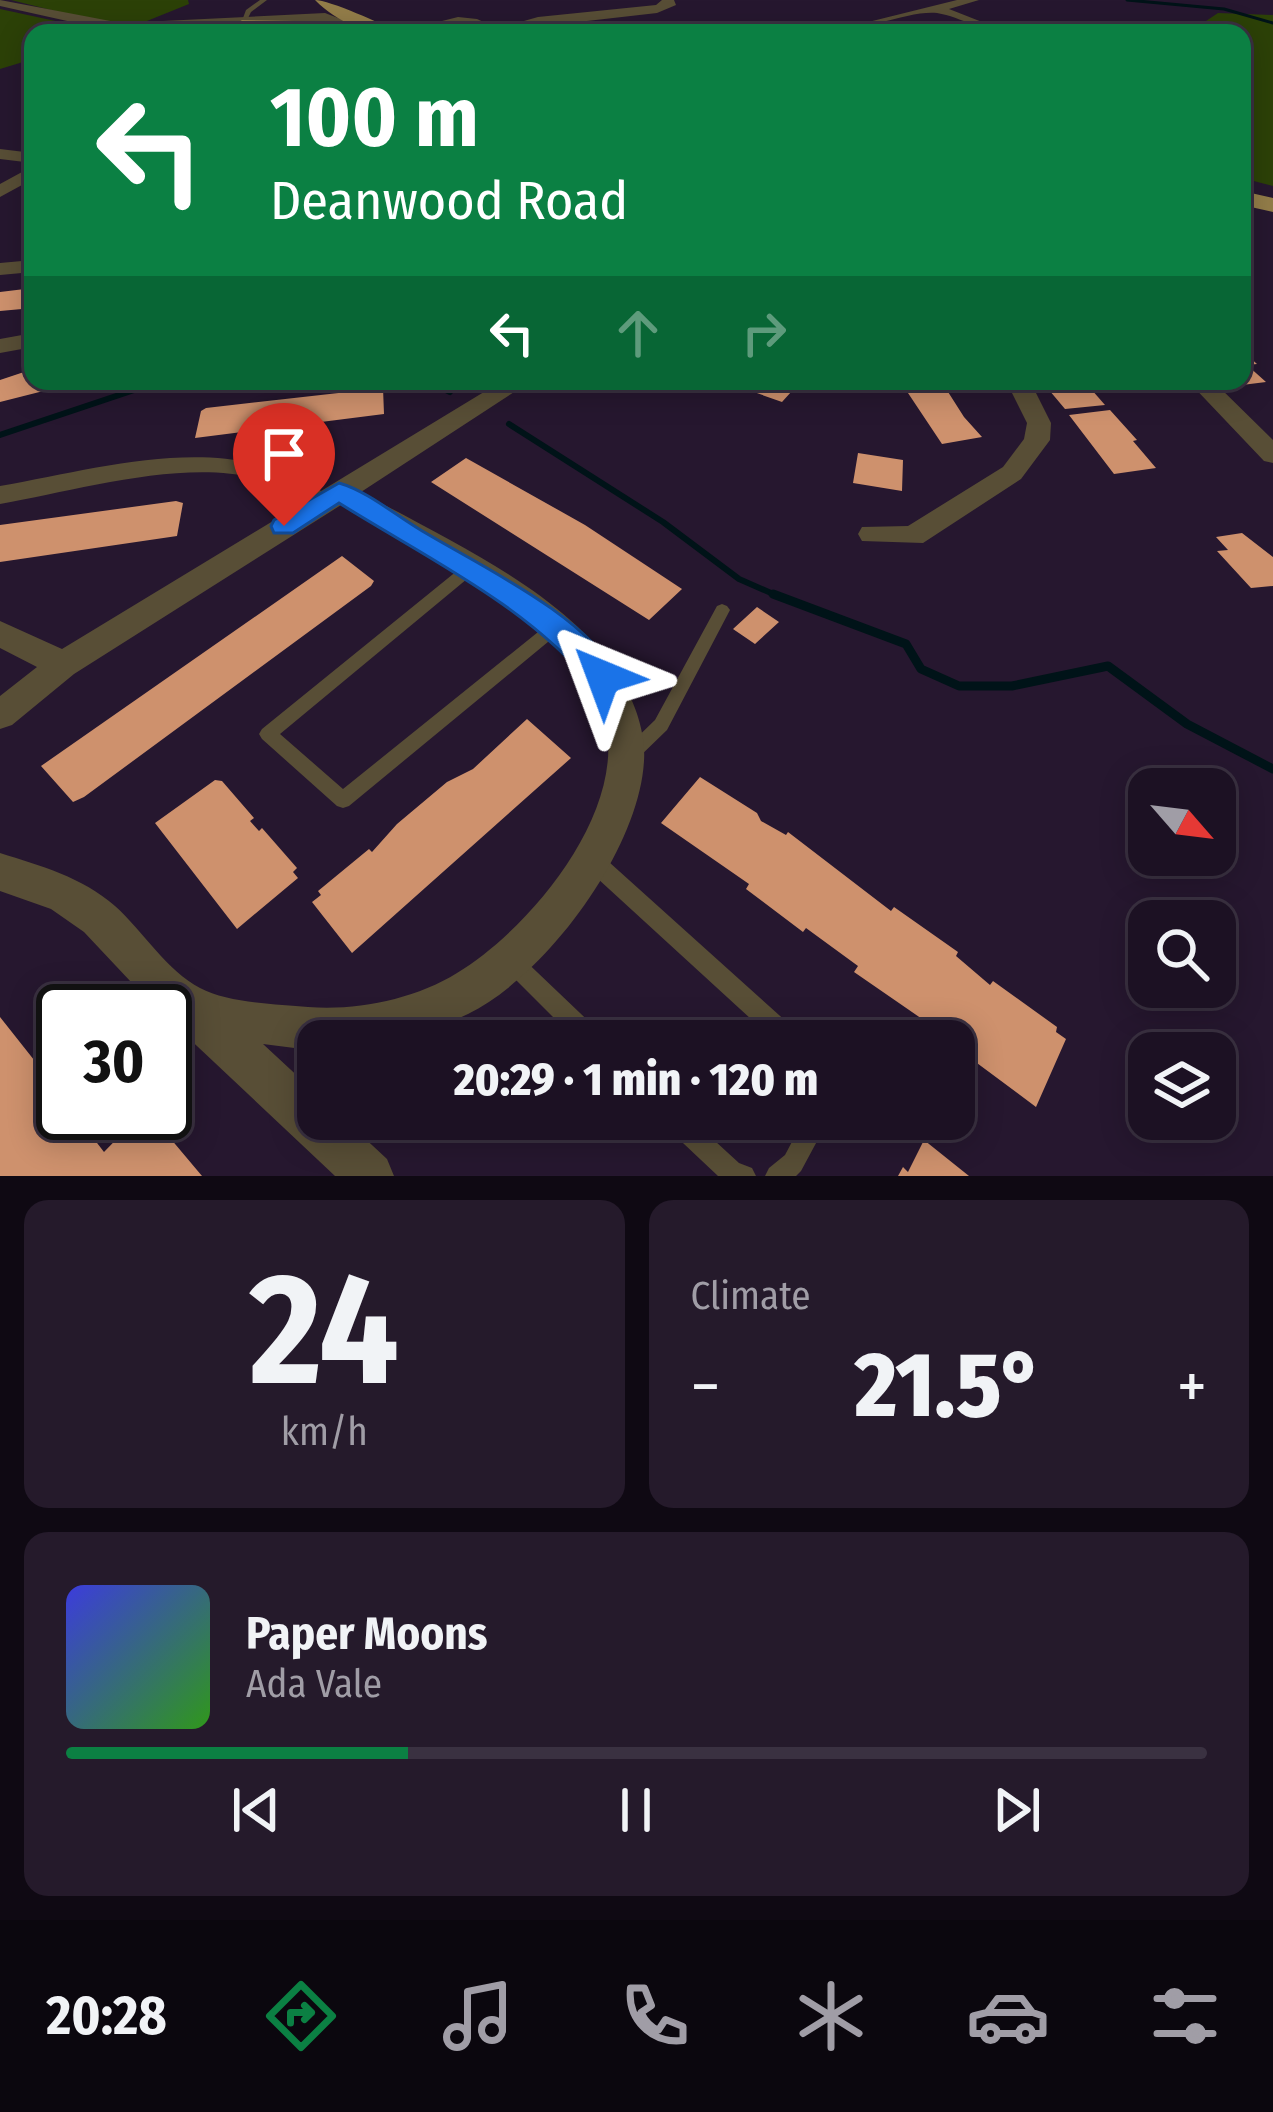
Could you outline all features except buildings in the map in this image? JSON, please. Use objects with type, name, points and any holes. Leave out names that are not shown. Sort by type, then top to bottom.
[{"type":"main road","points":[[246,24],[285,14],[295,0],[324,24]]},
{"type":"main road","points":[[322,0],[363,24]]},
{"type":"street","points":[[526,24],[644,5],[667,7],[672,3],[668,0]]},
{"type":"street","points":[[872,24],[973,0]]},
{"type":"street","points":[[0,2],[94,24]]},
{"type":"street","points":[[936,10],[977,24]]},
{"type":"street","points":[[252,24],[314,18],[348,24]]},
{"type":"street","points":[[0,715],[63,665],[504,390]]},
{"type":"street","points":[[872,534],[913,536],[1012,473],[1037,440],[1039,423],[1022,390]]},
{"type":"street","points":[[1209,390],[1273,455]]},
{"type":"street","points":[[0,495],[142,473],[236,466],[268,472],[330,498],[468,570],[554,628],[603,677],[614,698],[627,758],[611,821],[543,922],[476,986],[438,1006],[348,1028],[311,1029],[193,1010]]},
{"type":"street","points":[[0,633],[63,665]]},
{"type":"street","points":[[0,872],[82,904],[370,1176]]},
{"type":"lane","points":[[242,24],[248,11],[264,0]]},
{"type":"lane","points":[[440,24],[460,16],[476,17],[484,24]]},
{"type":"lane","points":[[468,570],[268,734],[343,800],[554,628]]},
{"type":"lane","points":[[627,758],[661,725],[722,610]]},
{"type":"lane","points":[[590,858],[768,1020]]},
{"type":"lane","points":[[509,959],[571,1020]]},
{"type":"lane","points":[[697,1140],[733,1174],[744,1176]]},
{"type":"lane","points":[[777,1176],[793,1163],[806,1140]]},
{"type":"green space","points":[[11,0],[188,0],[189,4],[139,24],[99,22]]},
{"type":"green space","points":[[0,9],[69,24],[24,24],[24,62],[0,69]]},
{"type":"green space","points":[[1218,13],[1273,15],[1273,186],[1251,180],[1251,24],[1202,24]]},
{"type":"waterway","points":[[1127,0],[1224,9],[1273,23]]},
{"type":"waterway","points":[[0,435],[134,390]]},
{"type":"waterway","points":[[446,390],[450,392]]},
{"type":"waterway","points":[[509,424],[663,522],[739,579],[774,594]]},
{"type":"waterway","points":[[774,594],[906,644],[921,669],[959,686],[1012,686],[1108,666],[1187,724],[1273,769]]},
{"type":"waterway","points":[[774,594],[780,597]]},
{"type":"route","points":[[284,526],[339,492],[526,608],[582,652],[603,677]]}]
